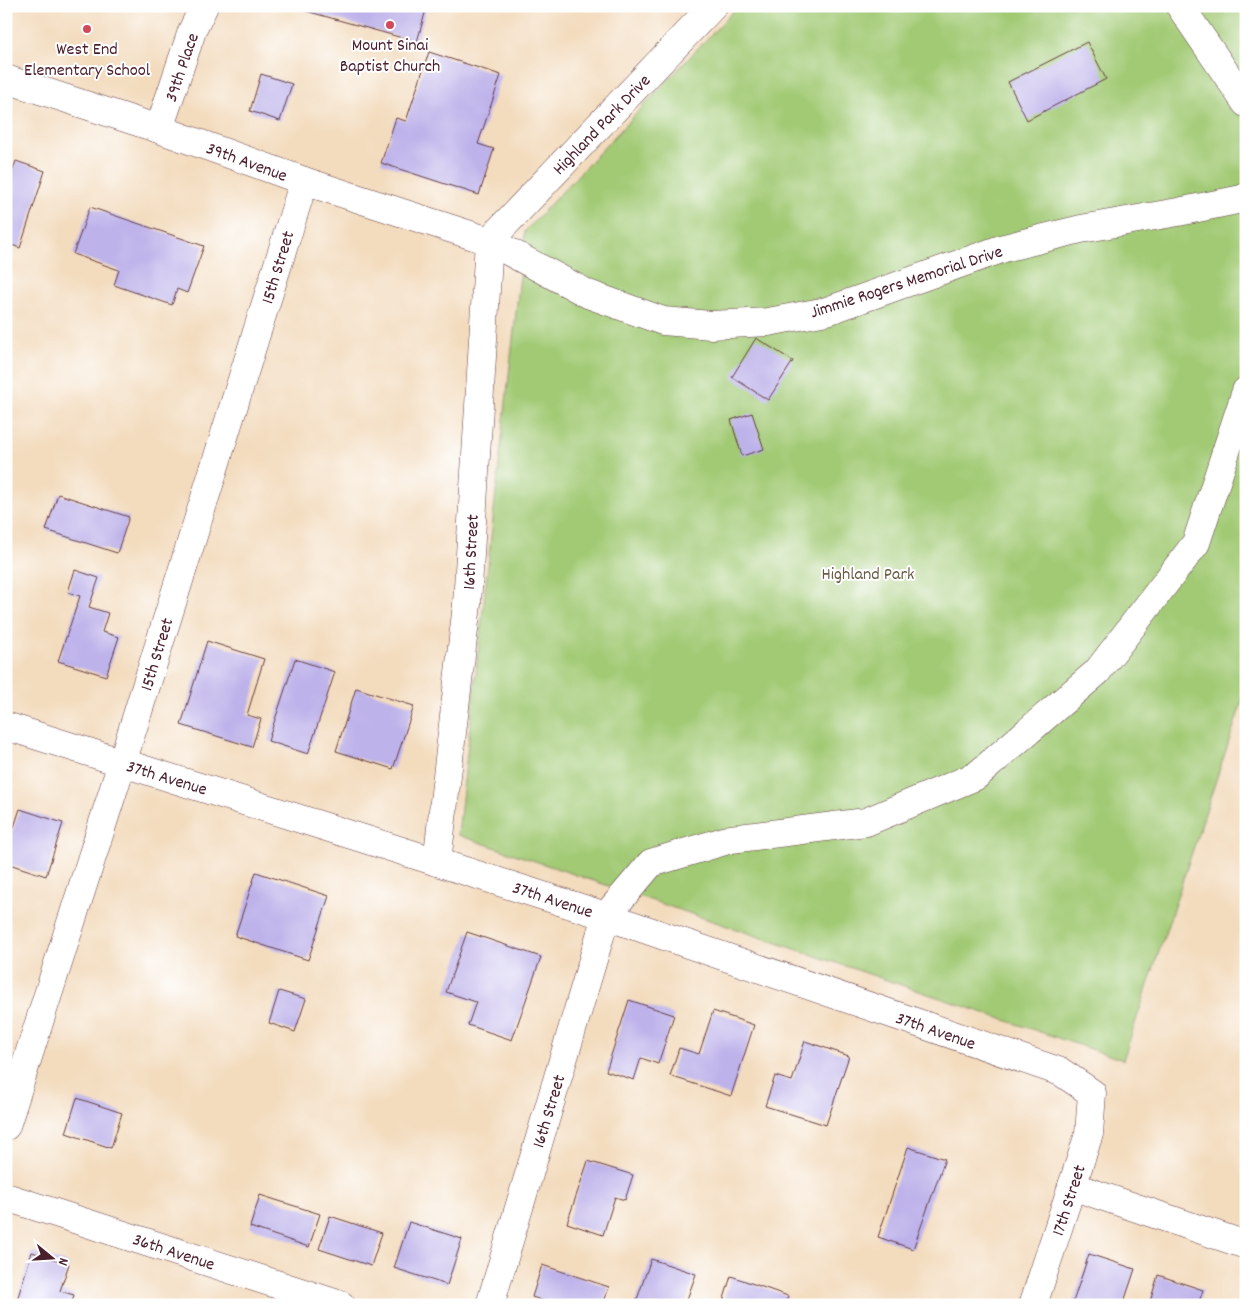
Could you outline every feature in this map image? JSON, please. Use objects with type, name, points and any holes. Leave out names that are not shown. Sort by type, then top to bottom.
[{"type":"street","name":"39th Place","points":[[159,129],[192,31],[204,6]]},
{"type":"street","name":"Highland Park Drive","points":[[489,241],[713,6]]},
{"type":"street","points":[[1180,6],[1246,103]]},
{"type":"street","name":"39th Avenue","points":[[6,79],[159,129],[304,181],[489,241]]},
{"type":"street","name":"15th Street","points":[[6,1126],[304,181]]},
{"type":"street","name":"Jimmie Rogers Memorial Drive","points":[[489,241],[588,294],[663,321],[711,325],[768,322],[827,311],[1004,248],[1081,228],[1178,212],[1246,197]]},
{"type":"street","name":"16th Street","points":[[437,862],[467,604],[489,241]]},
{"type":"street","points":[[606,916],[651,863],[731,839],[866,822],[976,776],[1097,672],[1196,543],[1246,391]]},
{"type":"street","name":"37th Avenue","points":[[6,726],[606,916],[1061,1072],[1092,1092]]},
{"type":"street","name":"16th Street","points":[[490,1305],[606,916]]},
{"type":"street","name":"17th Street","points":[[1034,1305],[1089,1134],[1092,1092]]},
{"type":"street","points":[[1072,1186],[1246,1245]]},
{"type":"street","name":"36th Avenue","points":[[6,1197],[342,1305]]},
{"type":"green space","name":"Highland Park","points":[[738,6],[1246,6],[1246,690],[1123,1060],[458,835],[525,231]]},
{"type":"building","name":"Mount Sinai Baptist Church","points":[[300,6],[427,6],[417,42],[299,9]]},
{"type":"building","points":[[1087,42],[1106,79],[1027,120],[1008,82]]},
{"type":"building","points":[[429,52],[501,75],[478,144],[494,149],[479,195],[381,163],[396,118],[406,121]]},
{"type":"building","points":[[261,74],[292,84],[280,121],[250,111]]},
{"type":"building","points":[[16,161],[45,171],[20,248],[6,243],[6,187]]},
{"type":"building","points":[[90,207],[204,246],[187,293],[177,289],[172,305],[114,285],[119,270],[73,254]]},
{"type":"building","points":[[756,338],[793,361],[768,400],[732,377]]},
{"type":"building","points":[[752,413],[764,449],[742,456],[731,420]]},
{"type":"building","points":[[58,494],[129,517],[117,553],[46,530]]},
{"type":"building","points":[[75,570],[99,578],[89,607],[108,613],[102,632],[119,637],[106,676],[58,661],[80,596],[68,592]]},
{"type":"building","points":[[207,641],[264,659],[247,715],[261,719],[252,747],[181,725]]},
{"type":"building","points":[[295,659],[335,672],[308,754],[268,741]]},
{"type":"building","points":[[356,688],[414,706],[393,769],[336,751]]},
{"type":"building","points":[[20,809],[63,823],[46,876],[6,863],[6,851]]},
{"type":"building","points":[[256,872],[329,896],[308,960],[235,936]]},
{"type":"building","points":[[467,932],[541,957],[512,1040],[468,1025],[476,1002],[446,992]]},
{"type":"building","points":[[279,991],[306,999],[295,1032],[269,1023]]},
{"type":"building","points":[[629,1000],[674,1015],[658,1064],[641,1058],[634,1080],[606,1071]]},
{"type":"building","points":[[713,1011],[754,1025],[731,1096],[670,1076],[679,1048],[699,1054]]},
{"type":"building","points":[[805,1041],[849,1056],[826,1125],[765,1106],[775,1076],[792,1081]]},
{"type":"building","points":[[77,1098],[122,1113],[111,1148],[66,1133]]},
{"type":"building","points":[[908,1147],[945,1159],[913,1249],[878,1237]]},
{"type":"building","points":[[588,1161],[633,1175],[625,1200],[615,1197],[603,1235],[567,1223]]},
{"type":"building","points":[[260,1195],[320,1214],[309,1247],[250,1227]]},
{"type":"building","points":[[330,1216],[382,1233],[371,1266],[319,1249]]},
{"type":"building","points":[[409,1222],[462,1239],[447,1285],[394,1268]]},
{"type":"building","points":[[32,1252],[69,1264],[60,1291],[74,1295],[71,1305],[31,1305],[17,1300]]},
{"type":"building","points":[[1089,1254],[1135,1269],[1123,1305],[1072,1305]]},
{"type":"building","points":[[651,1259],[696,1274],[685,1305],[635,1305]]},
{"type":"building","points":[[542,1265],[609,1287],[603,1305],[555,1305],[532,1297]]},
{"type":"building","points":[[1158,1275],[1203,1290],[1198,1305],[1149,1305]]},
{"type":"building","points":[[731,1276],[788,1296],[785,1305],[722,1305]]},
{"type":"place","name":"Mount Sinai Baptist Church","points":[[390,25]]},
{"type":"place","name":"West End Elementary School","points":[[87,29]]}]
